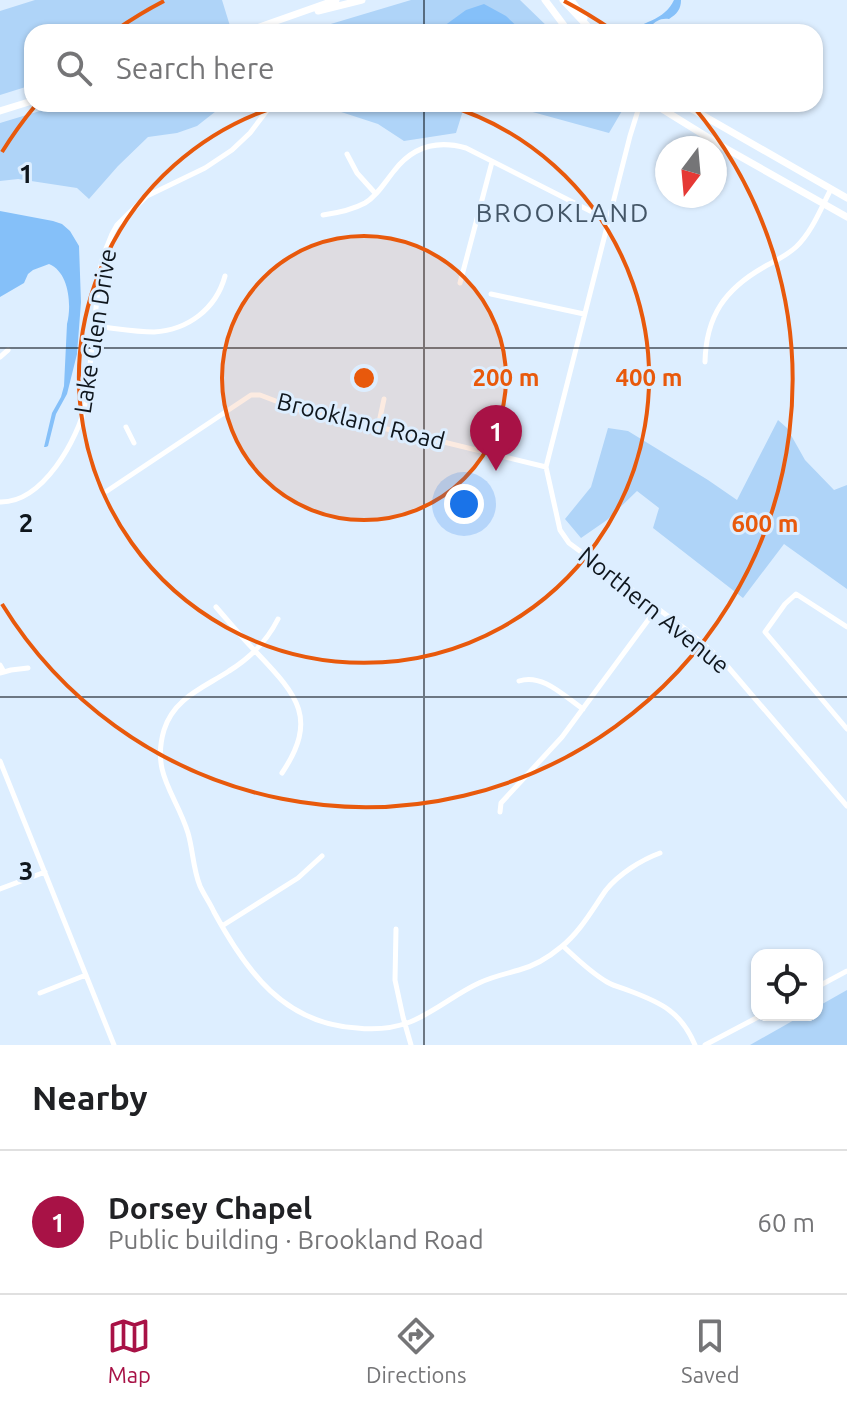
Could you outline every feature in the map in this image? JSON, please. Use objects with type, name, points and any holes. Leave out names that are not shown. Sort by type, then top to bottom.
[{"type":"main road","points":[[277,22],[336,0]]},
{"type":"main road","points":[[271,24],[362,0]]},
{"type":"main road","points":[[543,0],[562,24]]},
{"type":"main road","points":[[563,0],[586,24]]},
{"type":"main road","points":[[571,0],[588,24]]},
{"type":"main road","points":[[0,111],[24,104]]},
{"type":"main road","points":[[667,112],[847,217]]},
{"type":"main road","points":[[697,112],[847,198]]},
{"type":"street","name":"Lake Glen Drive","points":[[0,502],[16,500],[37,486],[66,454],[83,417],[103,256],[117,225],[147,196],[205,168],[232,150],[266,112]]},
{"type":"street","name":"Northern Avenue","points":[[638,112],[546,467],[560,530],[564,538],[684,628],[728,667],[847,806]]},
{"type":"street","points":[[323,215],[366,203],[401,163],[423,149],[438,144],[466,148],[608,220]]},
{"type":"street","points":[[347,154],[357,173],[375,193]]},
{"type":"street","points":[[460,283],[492,162]]},
{"type":"street","points":[[705,362],[711,324],[727,295],[740,282],[797,247],[831,189]]},
{"type":"street","points":[[95,329],[155,332],[184,325],[211,306],[220,293],[225,276]]},
{"type":"street","points":[[491,294],[584,314]]},
{"type":"street","points":[[0,357],[8,350]]},
{"type":"street","name":"Brookland Road","points":[[107,491],[251,395],[260,395],[302,411],[546,467]]},
{"type":"street","points":[[378,427],[384,399]]},
{"type":"street","points":[[126,427],[134,443]]},
{"type":"street","points":[[847,627],[796,594],[765,632],[847,729]]},
{"type":"street","points":[[216,607],[293,694],[301,723],[295,753],[282,773]]},
{"type":"street","points":[[500,812],[501,803],[554,746],[657,608]]},
{"type":"street","points":[[278,619],[267,639],[255,651],[194,691],[177,706],[169,718],[160,747],[161,769],[187,831],[198,882],[248,969],[290,1007],[307,1017],[344,1028],[383,1028],[405,1024],[479,983],[529,967],[563,946],[613,883],[638,864],[660,853]]},
{"type":"street","points":[[0,665],[2,673],[28,668]]},
{"type":"street","points":[[519,681],[527,678],[543,682],[583,709]]},
{"type":"street","points":[[0,761],[114,1045]]},
{"type":"street","points":[[222,926],[298,878],[322,856]]},
{"type":"street","points":[[0,889],[45,872]]},
{"type":"street","points":[[396,929],[395,980],[411,1045]]},
{"type":"street","points":[[563,946],[606,981],[671,1010],[682,1021],[695,1045]]},
{"type":"street","points":[[823,984],[847,971]]},
{"type":"street","points":[[40,993],[86,975]]},
{"type":"street","points":[[705,1045],[751,1021]]},
{"type":"shaded area","points":[[35,0],[222,0],[229,24],[24,24],[24,88],[0,95],[0,11]]},
{"type":"shaded area","points":[[411,0],[520,0],[545,24],[331,24]]},
{"type":"shaded area","points":[[674,0],[681,0],[676,13],[669,19],[644,24],[659,17]]},
{"type":"shaded area","points":[[484,4],[514,24],[447,24],[466,10]]},
{"type":"shaded area","points":[[36,112],[215,112],[197,126],[177,133],[148,137],[89,199],[77,188],[18,179],[0,181],[0,123]]},
{"type":"shaded area","points":[[341,112],[463,112],[456,133],[404,141],[378,124]]},
{"type":"shaded area","points":[[532,112],[621,112],[609,133]]},
{"type":"shaded area","points":[[0,211],[62,224],[79,246],[81,302],[77,354],[67,394],[56,414],[46,447],[52,413],[64,386],[69,308],[67,290],[61,274],[49,264],[33,270],[24,283],[0,297]]},
{"type":"shaded area","points":[[778,420],[787,428],[805,460],[834,490],[847,485],[847,589],[784,544],[743,598],[653,528],[659,508],[637,491],[607,520],[581,538],[565,519],[591,487],[608,428],[628,431],[737,500]]},
{"type":"shaded area","points":[[847,990],[847,1045],[750,1045],[792,1021],[823,1021],[823,1004]]},
{"type":"place","name":"Dorsey Chapel","points":[[496,471]]},
{"type":"district","name":"BROOKLAND","points":[[563,212]]}]
